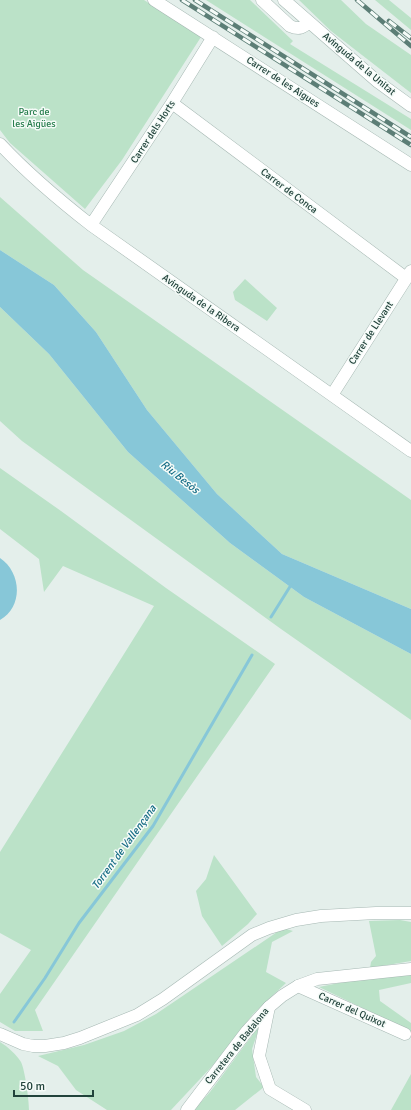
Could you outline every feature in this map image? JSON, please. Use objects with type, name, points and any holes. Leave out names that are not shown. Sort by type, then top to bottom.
[{"type":"street","name":"Carrer de les Aigues","points":[[154,0],[411,165]]},
{"type":"street","points":[[262,0],[286,23],[294,28],[304,27],[309,22]]},
{"type":"street","name":"Avinguda de la Unitat","points":[[284,0],[378,82],[411,106]]},
{"type":"street","name":"Carrer dels Horts","points":[[91,225],[172,103],[213,37]]},
{"type":"street","name":"Carrer de Conca","points":[[172,103],[408,274]]},
{"type":"street","name":"Avinguda de la Ribera","points":[[0,144],[13,158],[58,199],[91,225],[411,451]]},
{"type":"street","name":"Carrer de Llevant","points":[[332,395],[408,274]]},
{"type":"street","points":[[0,1034],[23,1044],[33,1046],[64,1043],[137,1015],[164,999],[252,935],[274,926],[296,920],[321,916],[411,913]]},
{"type":"street","name":"Carretera de Badalona","points":[[186,1110],[247,1031],[269,1006],[282,996],[298,986],[317,979],[385,973],[411,969]]},
{"type":"street","name":"Carrer del Quixot","points":[[298,986],[405,1034]]},
{"type":"street","points":[[269,1006],[259,1056],[270,1089],[305,1110]]},
{"type":"green space","name":"Parc de les Aigües","points":[[0,0],[144,0],[201,37],[122,160],[85,209],[10,143],[0,130]]},
{"type":"green space","points":[[206,0],[250,0],[293,41],[290,44],[411,119],[411,130]]},
{"type":"green space","points":[[299,0],[341,0],[366,24],[411,55],[411,93],[331,31]]},
{"type":"green space","points":[[375,0],[389,0],[411,18],[411,30]]},
{"type":"green space","points":[[0,197],[83,270],[411,500],[411,609],[282,554],[217,494],[147,410],[96,332],[54,285],[0,250]]},
{"type":"green space","points":[[245,279],[277,308],[267,321],[235,300],[233,292]]},
{"type":"green space","points":[[0,307],[49,354],[128,452],[230,543],[304,597],[411,654],[411,720],[281,629],[22,441],[0,421]]},
{"type":"green space","points":[[0,468],[166,588],[275,664],[35,1010],[43,1031],[15,1031],[0,1022],[0,994],[31,950],[0,933],[0,852],[154,606],[63,566],[44,592],[39,559],[0,529]]},
{"type":"green space","points":[[214,855],[257,914],[248,924],[222,946],[202,916],[196,891],[206,879]]},
{"type":"green space","points":[[400,920],[411,922],[411,961],[370,968],[371,962],[376,956],[369,921]]},
{"type":"green space","points":[[283,928],[293,931],[272,942],[266,972],[286,983],[253,1014],[215,1063],[171,1110],[107,1110],[76,1090],[58,1066],[38,1056],[84,1045],[124,1031],[156,1014]]},
{"type":"green space","points":[[411,975],[411,983],[379,990],[380,1001],[411,1023],[411,1034],[402,1027],[319,987],[349,981]]},
{"type":"green space","points":[[260,1025],[252,1049],[256,1077],[264,1087],[235,1110],[194,1110],[210,1092]]},
{"type":"green space","points":[[0,1042],[12,1051],[21,1062],[24,1071],[29,1110],[0,1110]]},
{"type":"green space","points":[[411,1074],[411,1110],[391,1110]]},
{"type":"water","name":"Riu Besòs","points":[[0,250],[54,285],[96,332],[147,410],[217,494],[282,554],[411,609],[411,654],[304,597],[230,543],[128,452],[49,354],[0,307]]},
{"type":"water","points":[[0,558],[7,564],[12,572],[16,580],[17,589],[13,606],[8,614],[0,620]]},
{"type":"waterway","name":"Torrent de Vallençana","points":[[271,617],[291,585]]},
{"type":"waterway","name":"Torrent de Vallençana","points":[[14,1022],[45,978],[79,923],[153,826],[252,655]]},
{"type":"railway","points":[[182,0],[411,145]]},
{"type":"railway","points":[[195,0],[411,137]]},
{"type":"railway","points":[[357,0],[411,46]]},
{"type":"railway","points":[[389,21],[411,38]]}]
